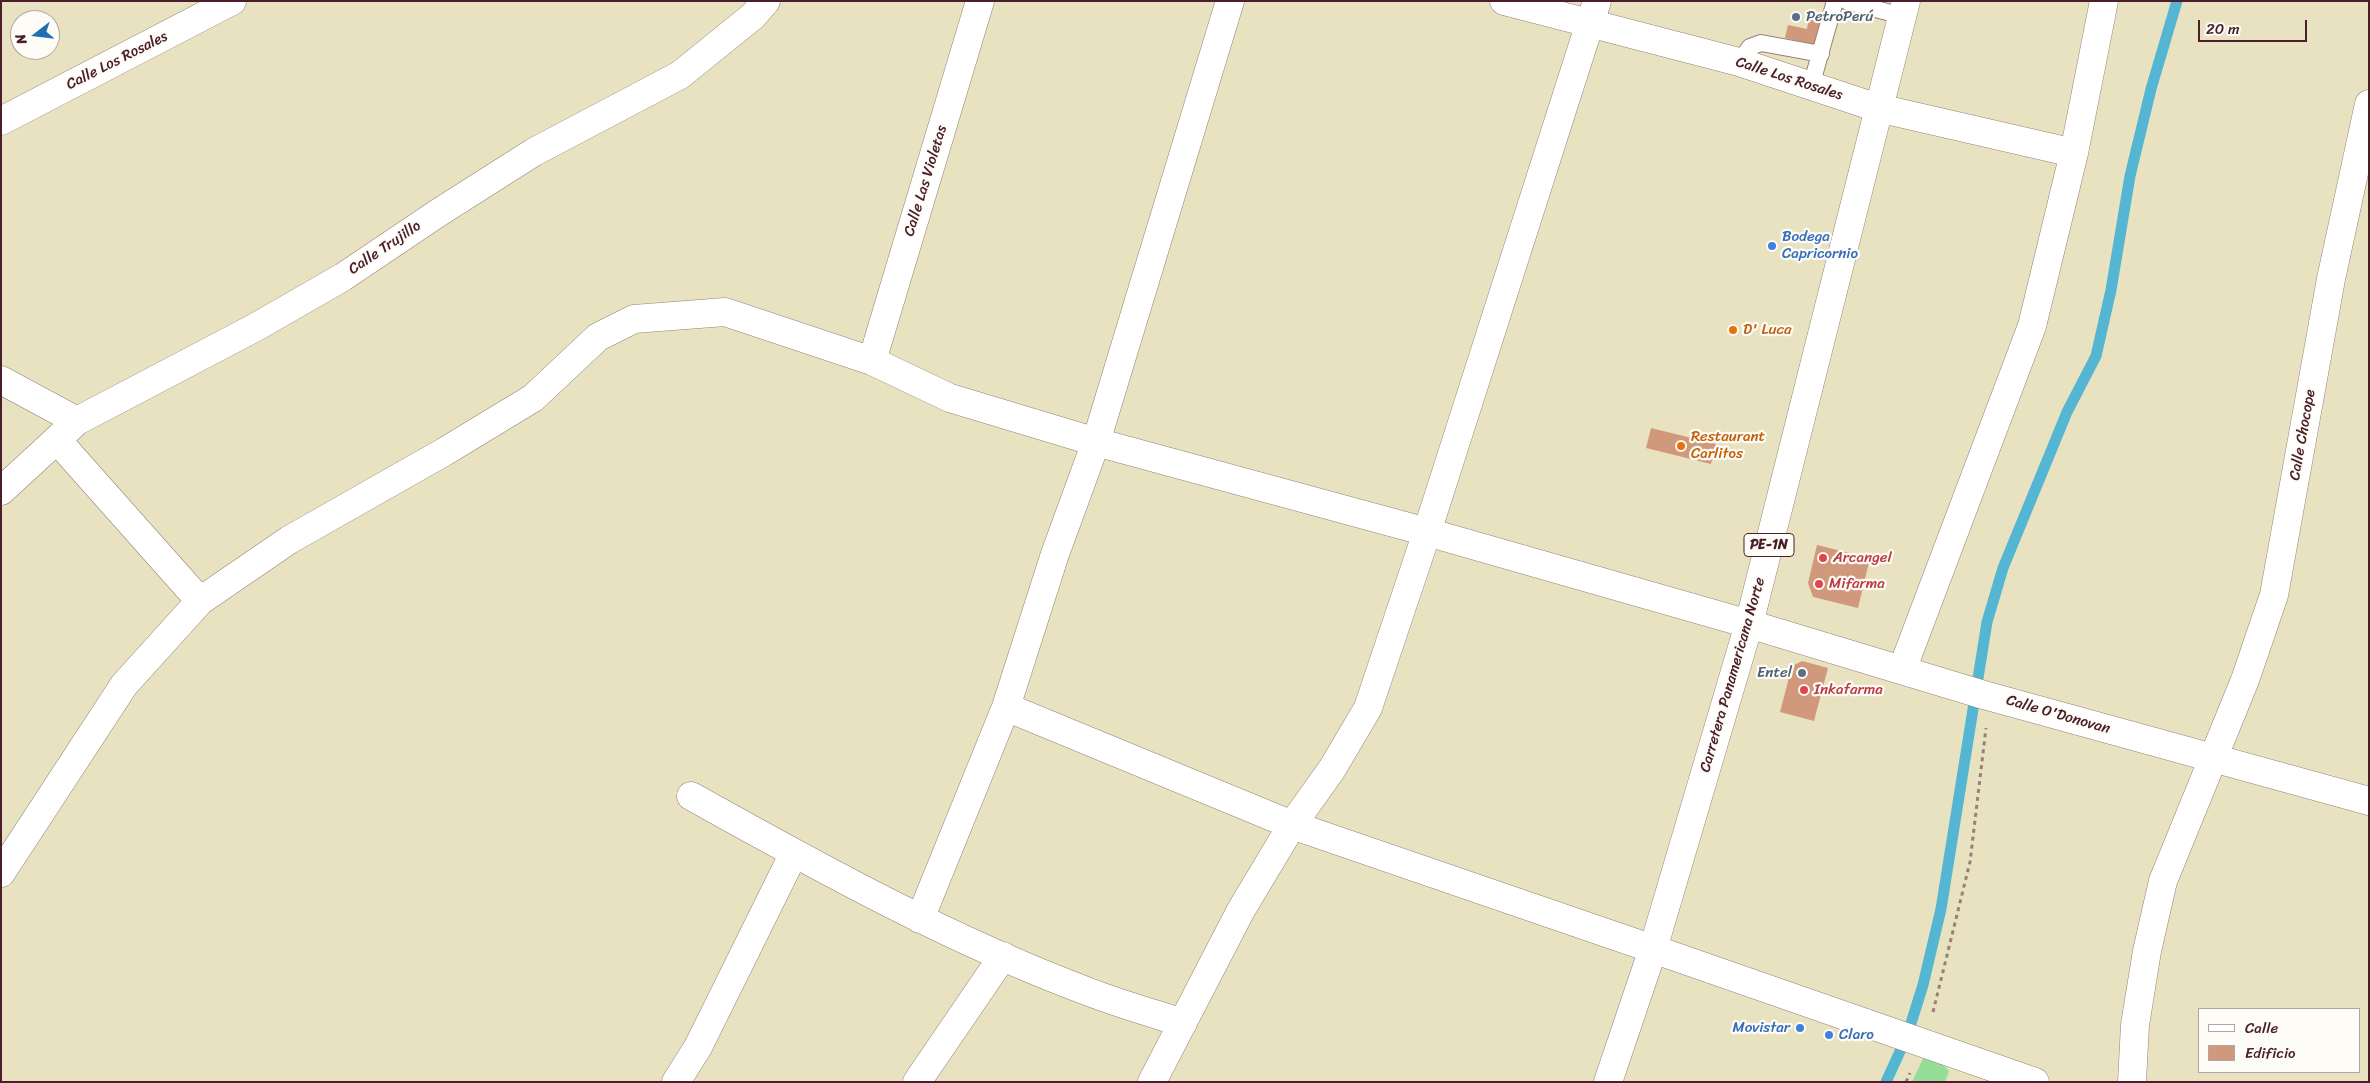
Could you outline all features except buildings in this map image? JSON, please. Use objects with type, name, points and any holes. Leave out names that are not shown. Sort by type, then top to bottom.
[{"type":"main road","name":"Calle Los Rosales","points":[[1,121],[232,1]]},
{"type":"main road","name":"Calle Trujillo","points":[[1,491],[77,421],[256,327],[327,286],[438,212],[534,152],[680,75],[753,16],[766,1]]},
{"type":"main road","name":"Calle Las Violetas","points":[[872,361],[980,1]]},
{"type":"main road","points":[[920,919],[1006,707],[1055,554],[1096,442],[1230,1]]},
{"type":"main road","name":"Calle Los Rosales","points":[[1504,1],[1593,13],[1878,108],[2074,153]]},
{"type":"main road","points":[[1902,670],[2032,326],[2074,153],[2104,1]]},
{"type":"main road","name":"Carretera Panamericana Norte","points":[[1608,1082],[1653,949],[1749,624],[1904,9]]},
{"type":"main road","points":[[1152,1082],[1241,910],[1292,825],[1332,769],[1368,708],[1427,532],[1593,13]]},
{"type":"main road","name":"Calle Chocope","points":[[2132,1082],[2135,1025],[2147,951],[2163,881],[2245,680],[2274,595],[2331,279],[2369,104]]},
{"type":"main road","name":"Calle O'Donovan","points":[[1,873],[124,685],[200,601],[289,540],[444,452],[533,398],[598,337],[634,320],[725,312],[872,361],[950,398],[1096,442],[1427,532],[1749,624],[1987,695],[2369,801]]},
{"type":"main road","points":[[1,380],[77,421]]},
{"type":"main road","points":[[57,440],[200,601]]},
{"type":"main road","points":[[1006,707],[1292,825],[1892,1030],[2036,1082]]},
{"type":"main road","points":[[691,796],[794,854],[920,919],[1090,992],[1183,1023]]},
{"type":"main road","points":[[676,1082],[698,1047],[794,854]]},
{"type":"main road","points":[[917,1082],[1004,956]]},
{"type":"lane","points":[[1811,86],[1835,1]]},
{"type":"lane","points":[[1846,1],[1904,9]]},
{"type":"lane","points":[[1740,62],[1750,47],[1761,43],[1821,54]]},
{"type":"path","points":[[1906,1082],[1924,1042],[1970,862],[1987,695]]},
{"type":"green space","points":[[1928,1048],[1949,1071],[1945,1082],[1912,1082]]},
{"type":"waterway","points":[[1886,1082],[1907,1036],[1923,985],[1941,909],[1987,622],[2003,568],[2067,412],[2096,356],[2111,290],[2130,176],[2151,89],[2177,1]]},
{"type":"place","name":"PetroPerú","points":[[1796,17]]},
{"type":"place","name":"Bodega Capricornio","points":[[1772,246]]},
{"type":"place","name":"D' Luca","points":[[1733,330]]},
{"type":"place","name":"Restaurant Carlitos","points":[[1681,446]]},
{"type":"place","name":"Arcangel","points":[[1823,558]]},
{"type":"place","name":"Mifarma","points":[[1819,584]]},
{"type":"place","name":"Entel","points":[[1802,673]]},
{"type":"place","name":"Inkafarma","points":[[1804,690]]},
{"type":"place","name":"Movistar","points":[[1800,1028]]},
{"type":"place","name":"Claro","points":[[1829,1035]]}]
